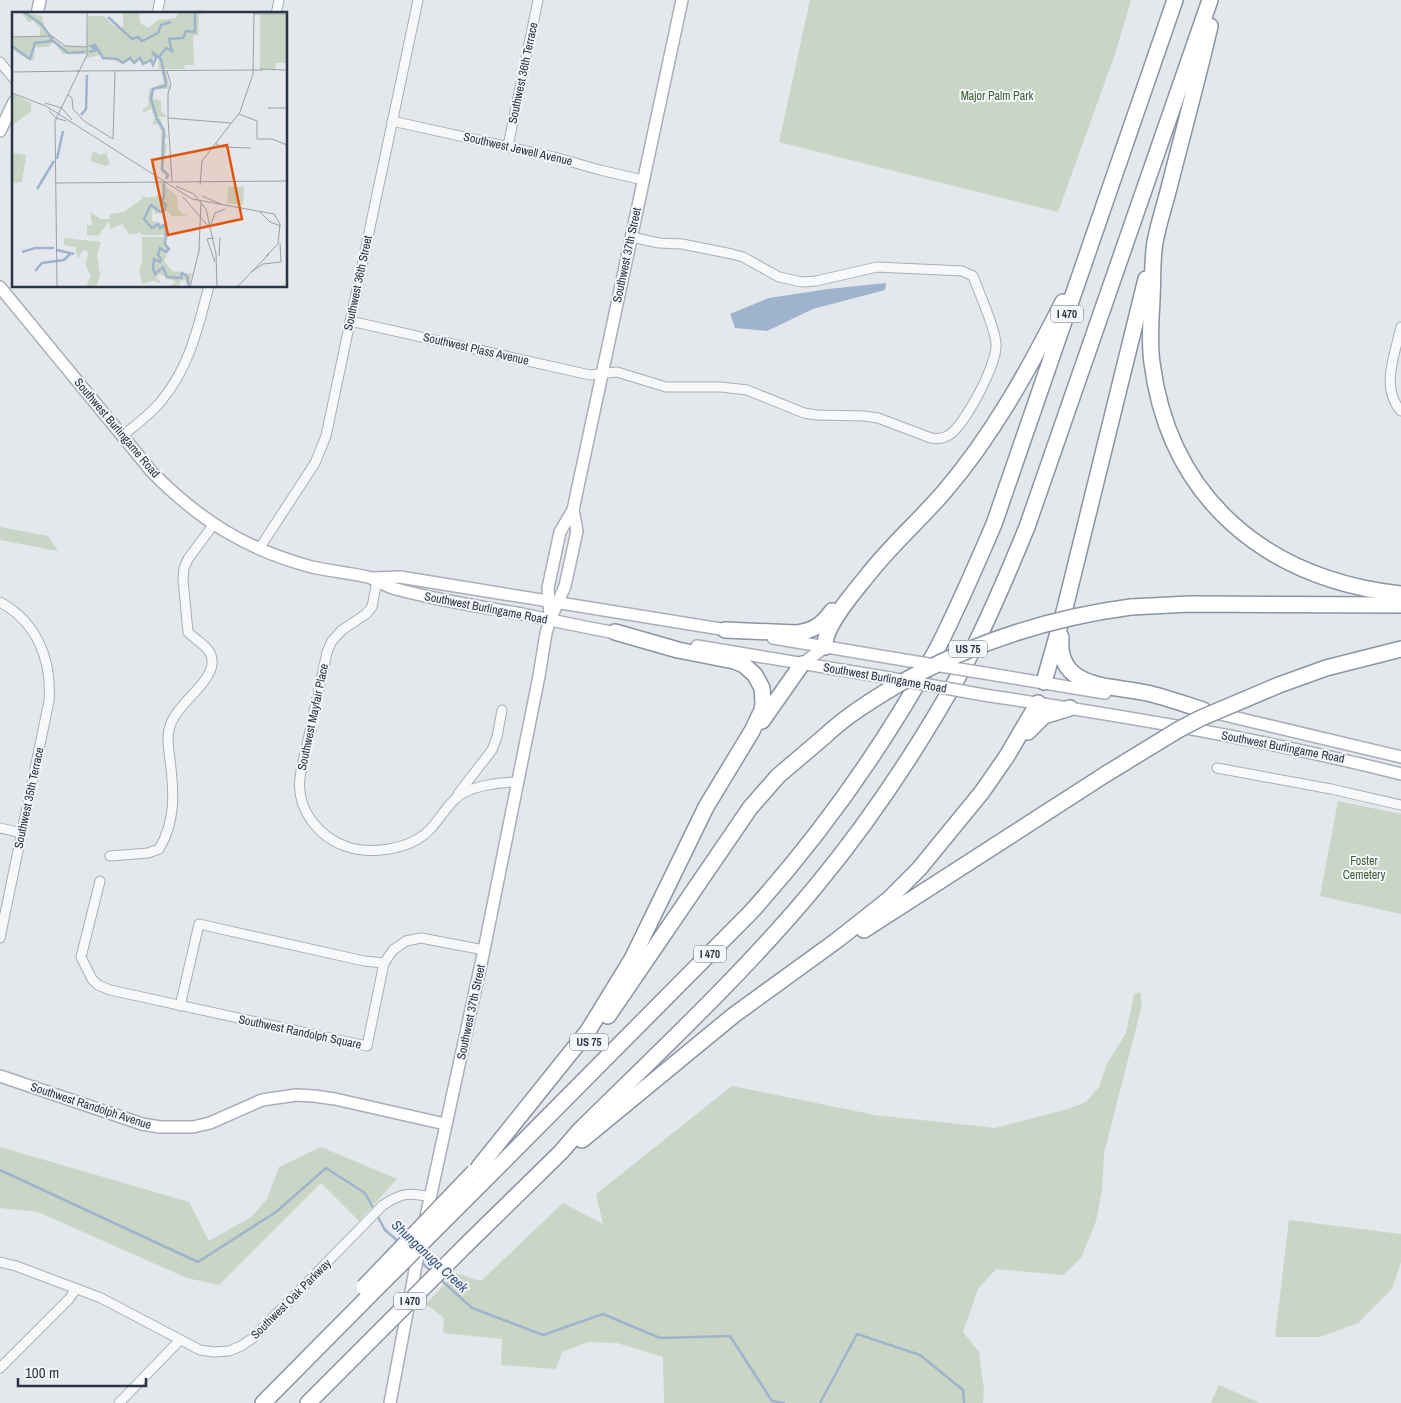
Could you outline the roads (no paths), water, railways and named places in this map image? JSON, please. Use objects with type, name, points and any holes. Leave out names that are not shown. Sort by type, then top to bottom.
[{"type":"highway","name":"I 470","points":[[263,1403],[478,1175],[751,912],[805,849],[853,785],[886,736],[936,649],[957,608],[994,524],[1175,0]]},
{"type":"highway","name":"I 470","points":[[308,1403],[466,1244],[561,1152],[580,1130],[731,979],[814,888],[889,789],[968,658],[1002,589],[1027,527],[1210,0]]},
{"type":"highway","points":[[1044,682],[1216,0]]},
{"type":"highway","points":[[1155,244],[1150,340],[1156,387],[1166,426],[1189,472],[1203,492],[1232,524],[1268,551],[1289,562],[1333,580],[1358,587],[1401,594]]},
{"type":"highway","points":[[825,646],[829,628],[866,576],[944,492],[981,444],[1017,388],[1088,252]]},
{"type":"highway","points":[[725,630],[796,633],[816,628],[823,623],[863,570],[897,532],[944,492]]},
{"type":"highway","name":"US 75","points":[[478,1175],[537,1106],[596,1032],[643,967],[750,808],[778,776],[837,724],[882,694],[930,666],[972,647],[1023,629],[1090,612],[1131,607],[1190,604],[1401,605]]},
{"type":"highway","points":[[1064,608],[1060,646],[1064,662],[1073,674],[1095,684],[1146,693],[1203,710]]},
{"type":"highway","points":[[478,1175],[588,1030],[632,959],[706,807],[752,731],[762,710],[763,695],[758,679],[750,668],[734,661],[678,650],[615,632]]},
{"type":"highway","points":[[712,1034],[830,952],[1106,774],[1178,730],[1279,684],[1335,666],[1401,649]]},
{"type":"highway","points":[[752,731],[764,719],[802,664]]},
{"type":"highway","points":[[561,1152],[586,1138],[734,1015],[836,942],[888,900],[919,869],[982,792],[1007,756],[1038,703]]},
{"type":"highway","points":[[982,792],[1004,773],[1034,725],[1044,716],[1070,708]]},
{"type":"main road","name":"Southwest 37th Street","points":[[553,603],[548,588],[560,532],[573,510],[682,0]]},
{"type":"main road","points":[[0,131],[12,106]]},
{"type":"main road","name":"Southwest Burlingame Road","points":[[0,287],[152,472],[178,498],[214,524],[259,549],[288,560],[373,579],[392,588],[433,598],[615,632],[1268,743],[1401,774]]},
{"type":"main road","name":"Southwest 37th Street","points":[[390,1403],[445,1124],[484,950],[546,633],[553,603],[566,586],[577,531],[573,510]]},
{"type":"main road","name":"Southwest Burlingame Road","points":[[373,579],[400,576],[553,603],[1044,682],[1203,710],[1401,757]]},
{"type":"main road","points":[[802,664],[825,646],[831,662],[846,671]]},
{"type":"main road","points":[[1038,703],[1044,682]]},
{"type":"main road","name":"Southwest Randolph Avenue","points":[[0,1076],[142,1124],[160,1128],[185,1128],[210,1123],[262,1100],[296,1095],[343,1101],[445,1124]]},
{"type":"street","name":"Southwest 36th Street","points":[[259,549],[315,463],[322,449],[418,0]]},
{"type":"street","name":"Southwest 36th Terrace","points":[[508,146],[538,0]]},
{"type":"street","points":[[0,62],[12,77]]},
{"type":"street","name":"Southwest Jewell Avenue","points":[[392,121],[508,146],[643,180]]},
{"type":"street","name":"Southwest Plass Avenue","points":[[350,321],[590,375],[617,372],[666,387],[721,386],[747,390],[804,413],[878,418],[934,439],[949,435],[968,412],[978,396],[995,356],[996,339],[973,276],[968,273],[955,270],[877,267],[816,281],[802,282],[779,277],[743,257],[732,254],[682,244],[659,243],[631,237]]},
{"type":"street","points":[[122,436],[161,402],[184,368],[197,334],[208,288]]},
{"type":"street","points":[[1401,327],[1390,378],[1391,394],[1401,411]]},
{"type":"street","points":[[110,856],[148,853],[159,849],[169,829],[174,805],[168,740],[170,726],[185,701],[205,680],[211,671],[213,662],[212,654],[206,646],[194,639],[188,632],[183,580],[188,559],[214,524]]},
{"type":"street","name":"Southwest Mayfair Place","points":[[373,579],[372,607],[366,614],[342,630],[332,641],[327,652],[300,779],[303,804],[308,816],[318,830],[346,846],[370,850],[400,846],[419,838],[436,823],[492,750],[502,710]]},
{"type":"street","name":"Southwest 35th Terrace","points":[[0,602],[23,619],[40,643],[50,673],[49,701],[0,938]]},
{"type":"street","points":[[1217,768],[1331,789],[1401,805]]},
{"type":"street","name":"Southwest Mayfair Place","points":[[454,800],[474,789],[496,783],[518,782]]},
{"type":"street","points":[[0,828],[22,833]]},
{"type":"street","name":"Southwest Randolph Square","points":[[100,881],[81,957],[92,980],[104,988],[367,1046],[384,963]]},
{"type":"street","points":[[180,1006],[199,924],[364,961],[384,963],[390,954],[401,944],[417,938],[484,950]]},
{"type":"street","name":"Southwest Oak Parkway","points":[[0,1262],[16,1266],[101,1298],[200,1350],[214,1352],[229,1351],[247,1342],[383,1205],[397,1196],[406,1194],[430,1197]]},
{"type":"street","points":[[0,1368],[69,1299],[76,1289]]},
{"type":"street","points":[[118,1403],[180,1340]]},
{"type":"water","points":[[886,283],[885,290],[813,309],[767,331],[735,328],[730,314],[769,298]]},
{"type":"waterway","name":"Shunganuga Creek","points":[[0,1170],[198,1262],[276,1212],[326,1168],[365,1193],[385,1230],[399,1242]]},
{"type":"waterway","name":"Shunganuga Creek","points":[[420,1261],[432,1272]]},
{"type":"waterway","name":"Shunganuga Creek","points":[[440,1279],[472,1308],[543,1335],[603,1314],[660,1338],[730,1336],[772,1401],[784,1403]]},
{"type":"waterway","name":"Shunganuga Creek","points":[[820,1403],[857,1334],[920,1355],[963,1390],[964,1403]]},
{"type":"park label","name":"Major Palm Park","points":[[997,96]]},
{"type":"park label","name":"Foster Cemetery","points":[[1364,868]]}]
